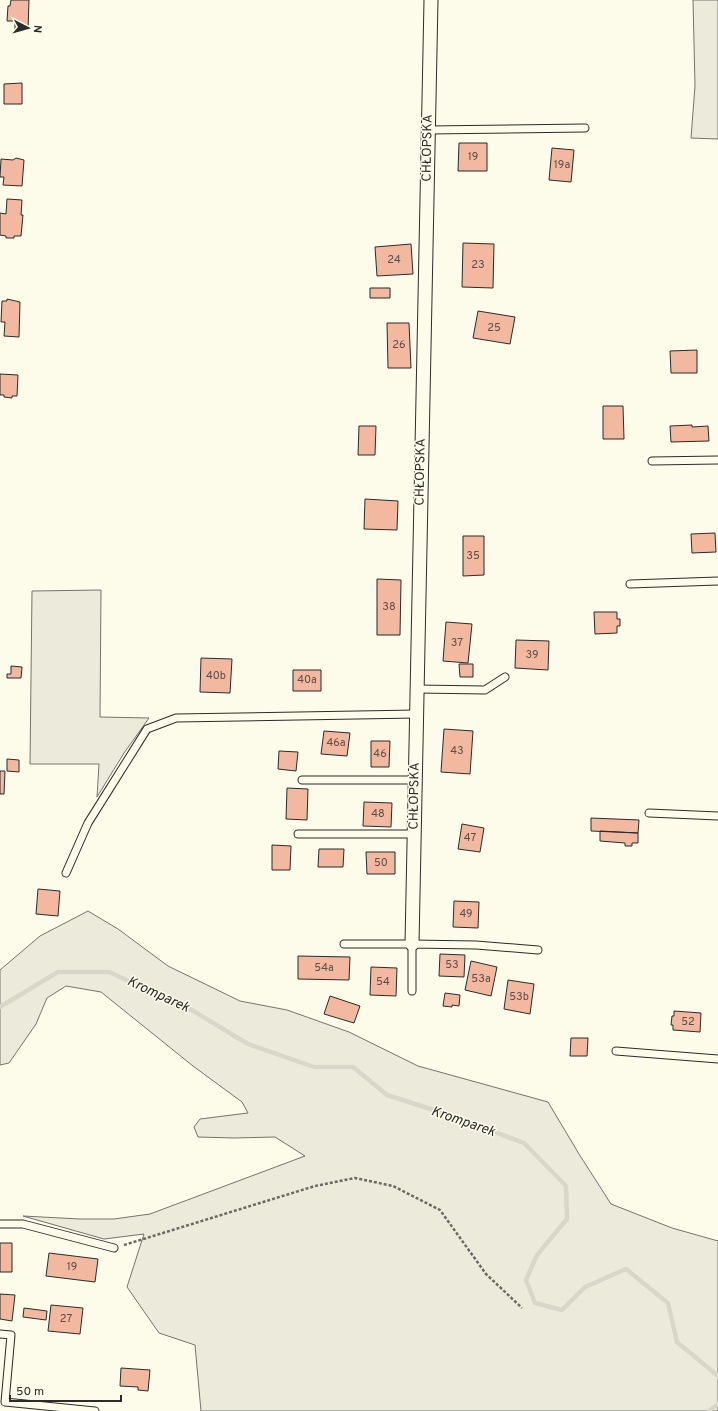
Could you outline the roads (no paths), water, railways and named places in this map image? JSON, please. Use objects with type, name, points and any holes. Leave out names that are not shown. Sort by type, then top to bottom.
[{"type":"street","name":"CHŁOPSKA","points":[[412,944],[431,0]]},
{"type":"lane","points":[[428,130],[585,128]]},
{"type":"lane","points":[[652,461],[718,460]]},
{"type":"lane","points":[[630,584],[718,581]]},
{"type":"lane","points":[[417,689],[485,690],[505,677]]},
{"type":"lane","points":[[66,873],[88,823],[147,729],[176,718],[416,714]]},
{"type":"lane","points":[[302,780],[415,780]]},
{"type":"lane","points":[[649,813],[718,816]]},
{"type":"lane","points":[[298,834],[414,834]]},
{"type":"lane","points":[[344,944],[476,945],[538,950]]},
{"type":"lane","points":[[412,944],[412,991]]},
{"type":"lane","points":[[616,1051],[718,1059]]},
{"type":"lane","points":[[0,1224],[23,1224],[114,1248]]},
{"type":"lane","points":[[0,1334],[11,1335],[5,1402],[95,1411]]},
{"type":"waterway","name":"Kromparek","points":[[0,1007],[58,972],[109,972],[190,1009],[248,1044],[314,1067],[353,1067],[387,1095],[452,1116],[524,1143],[566,1186],[567,1219],[537,1255],[526,1280],[535,1303],[562,1310],[585,1287],[626,1269],[668,1303],[677,1342],[718,1376]]},
{"type":"waterway","name":"Kromparek","points":[[709,1411],[718,1404]]}]
